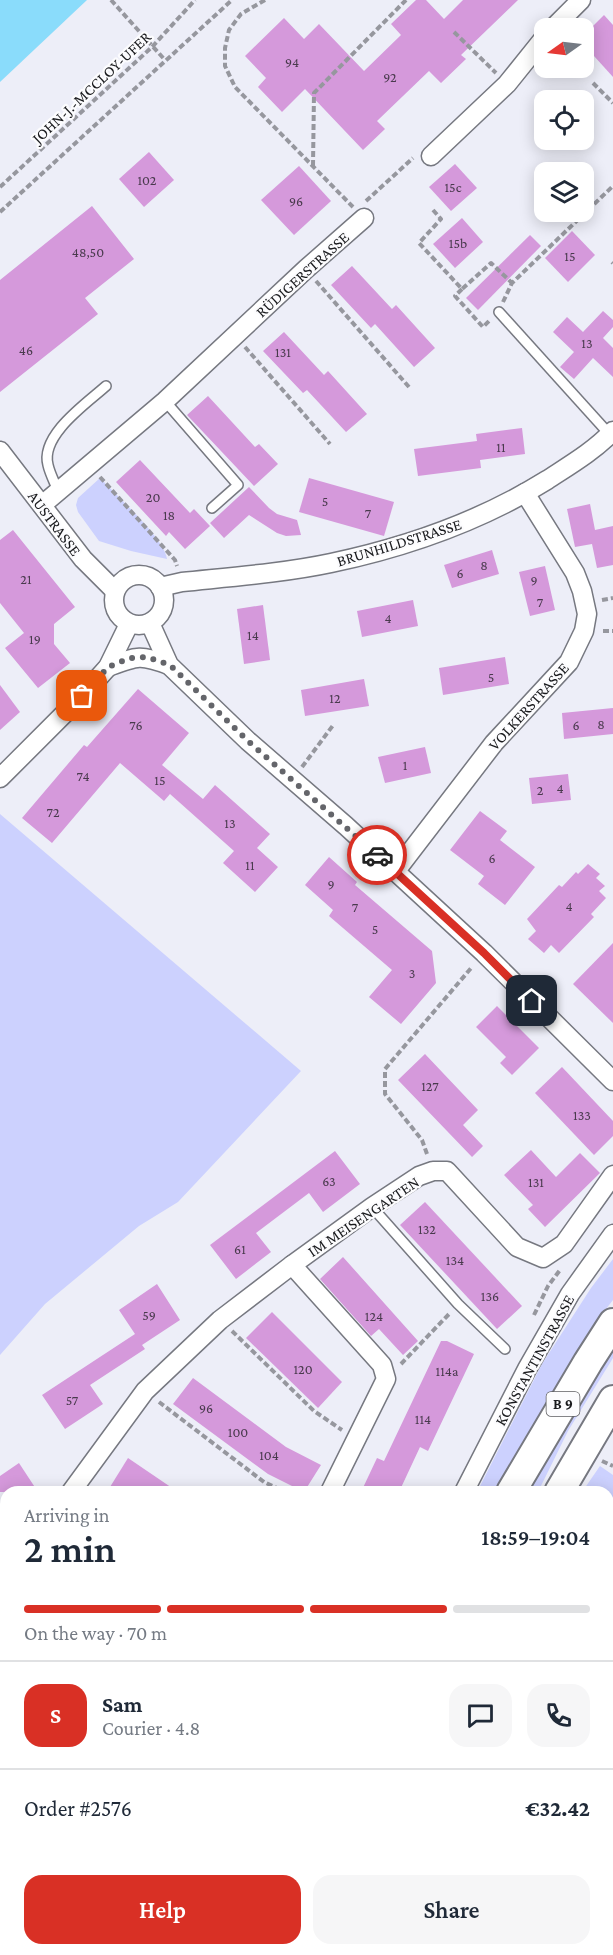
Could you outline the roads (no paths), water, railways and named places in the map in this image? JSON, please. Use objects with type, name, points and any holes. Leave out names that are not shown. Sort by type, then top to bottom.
[{"type":"main road","name":"B 9","points":[[516,1486],[613,1323]]},
{"type":"main road","name":"B 9","points":[[563,1486],[613,1400]]},
{"type":"street","points":[[563,18],[580,0]]},
{"type":"street","points":[[431,156],[507,84],[534,50]]},
{"type":"street","name":"RÜDIGERSTRASSE","points":[[42,505],[165,401],[364,218]]},
{"type":"street","name":"BRUNHILDSTRASSE","points":[[160,587],[182,582],[329,563],[369,554],[466,523],[525,493],[576,462],[611,433]]},
{"type":"street","name":"AUSTRASSE","points":[[0,451],[83,559],[115,591]]},
{"type":"street","name":"VOLKERSTRASSE","points":[[395,872],[494,743],[569,662],[584,631],[587,614],[575,573],[525,493]]},
{"type":"street","points":[[139,575],[155,581],[160,587],[164,595],[162,610],[150,623],[140,626],[129,624],[119,617],[113,600],[115,591],[125,579],[139,575]]},
{"type":"street","points":[[150,623],[170,665],[248,741],[484,953],[613,1081]]},
{"type":"street","points":[[0,778],[108,667],[129,624]]},
{"type":"street","points":[[108,667],[130,658],[147,657],[170,665]]},
{"type":"street","name":"IM MEISENGARTEN","points":[[82,1486],[145,1391],[220,1320],[372,1207],[419,1176],[433,1171],[447,1172],[517,1247],[543,1258],[564,1244],[613,1175]]},
{"type":"street","name":"KONSTANTINSTRASSE","points":[[467,1486],[527,1369],[570,1294],[613,1234]]},
{"type":"street","name":"IM MEISENGARTEN","points":[[292,1265],[382,1365],[386,1379],[333,1486]]},
{"type":"lane","points":[[499,312],[611,433]]},
{"type":"lane","points":[[58,492],[47,464],[48,447],[62,426],[106,386]]},
{"type":"lane","points":[[165,401],[238,485],[212,508]]},
{"type":"lane","points":[[372,1207],[444,1289],[505,1349]]}]
